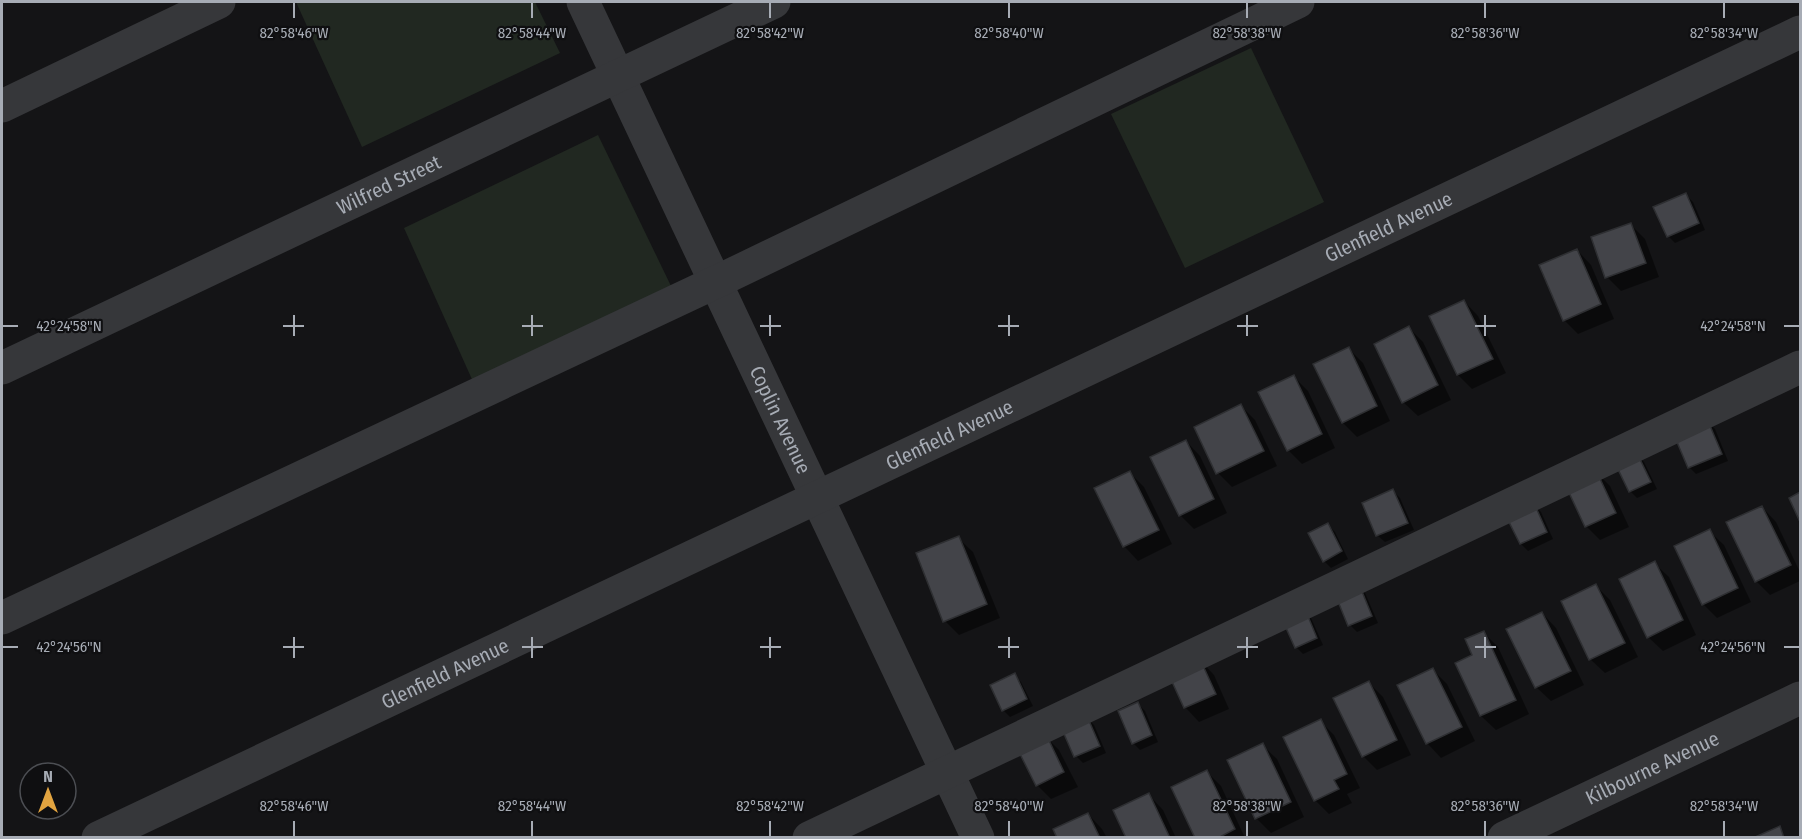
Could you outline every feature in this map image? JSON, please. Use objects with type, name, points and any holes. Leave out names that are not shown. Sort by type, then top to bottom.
[{"type":"street","points":[[2,106],[219,2]]},
{"type":"street","name":"Coplin Avenue","points":[[583,2],[978,837]]},
{"type":"street","name":"Wilfred Street","points":[[2,368],[774,2]]},
{"type":"street","points":[[2,618],[716,282],[1298,2]]},
{"type":"street","name":"Glenfield Avenue","points":[[98,837],[1800,32]]},
{"type":"street","points":[[809,837],[1800,367]]},
{"type":"street","name":"Kilbourne Avenue","points":[[1504,837],[1800,698]]},
{"type":"shaded area","points":[[296,2],[535,2],[560,53],[362,147]]},
{"type":"shaded area","points":[[1251,48],[1324,202],[1185,268],[1111,114]]},
{"type":"shaded area","points":[[598,135],[671,286],[475,386],[404,228]]},
{"type":"building","points":[[1686,193],[1699,223],[1667,237],[1653,207]]},
{"type":"building","points":[[1631,223],[1646,263],[1605,278],[1591,237]]},
{"type":"building","points":[[1577,249],[1601,304],[1563,321],[1539,265]]},
{"type":"building","points":[[1464,300],[1493,359],[1457,375],[1429,316]]},
{"type":"building","points":[[1409,326],[1438,385],[1402,403],[1374,344]]},
{"type":"building","points":[[1349,347],[1377,406],[1342,423],[1313,364]]},
{"type":"building","points":[[1294,375],[1322,434],[1287,451],[1258,392]]},
{"type":"building","points":[[1241,404],[1264,451],[1216,474],[1194,427]]},
{"type":"building","points":[[1708,421],[1722,454],[1688,468],[1674,435]]},
{"type":"building","points":[[1186,440],[1214,499],[1179,516],[1150,457]]},
{"type":"building","points":[[1637,453],[1651,482],[1629,492],[1615,463]]},
{"type":"building","points":[[1596,470],[1616,513],[1585,527],[1565,484]]},
{"type":"building","points":[[1130,471],[1159,530],[1123,547],[1094,488]]},
{"type":"building","points":[[1393,489],[1408,523],[1376,536],[1362,503]]},
{"type":"building","points":[[1800,492],[1800,522],[1789,498]]},
{"type":"building","points":[[1534,503],[1547,532],[1520,544],[1506,516]]},
{"type":"building","points":[[1762,506],[1791,565],[1755,582],[1726,522]]},
{"type":"building","points":[[1328,523],[1342,551],[1323,562],[1308,533]]},
{"type":"building","points":[[1710,529],[1738,588],[1702,605],[1674,546]]},
{"type":"building","points":[[959,536],[987,604],[943,622],[916,553]]},
{"type":"building","points":[[1655,561],[1683,620],[1647,638],[1619,579]]},
{"type":"building","points":[[1359,584],[1372,616],[1348,626],[1335,594]]},
{"type":"building","points":[[1596,584],[1625,643],[1589,660],[1561,601]]},
{"type":"building","points":[[1305,609],[1317,638],[1295,648],[1282,619]]},
{"type":"building","points":[[1542,612],[1571,671],[1535,688],[1506,629]]},
{"type":"building","points":[[1484,631],[1516,700],[1480,716],[1455,663],[1472,655],[1465,639]]},
{"type":"building","points":[[1200,659],[1216,694],[1184,708],[1168,673]]},
{"type":"building","points":[[1433,668],[1462,727],[1426,744],[1397,685]]},
{"type":"building","points":[[1015,673],[1027,699],[1002,711],[990,685]]},
{"type":"building","points":[[1369,681],[1397,740],[1362,757],[1333,698]]},
{"type":"building","points":[[1138,702],[1152,735],[1132,744],[1118,711]]},
{"type":"building","points":[[1087,716],[1100,746],[1074,757],[1061,727]]},
{"type":"building","points":[[1321,719],[1347,774],[1334,780],[1339,789],[1314,801],[1283,737]]},
{"type":"building","points":[[1046,734],[1064,772],[1036,786],[1017,748]]},
{"type":"building","points":[[1263,743],[1291,802],[1255,819],[1227,760]]},
{"type":"building","points":[[1207,770],[1235,829],[1218,838],[1195,838],[1171,787]]},
{"type":"building","points":[[1149,793],[1170,838],[1126,838],[1113,810]]},
{"type":"building","points":[[1088,813],[1100,838],[1057,838],[1053,829]]},
{"type":"building","points":[[1780,826],[1784,838],[1753,838]]}]
